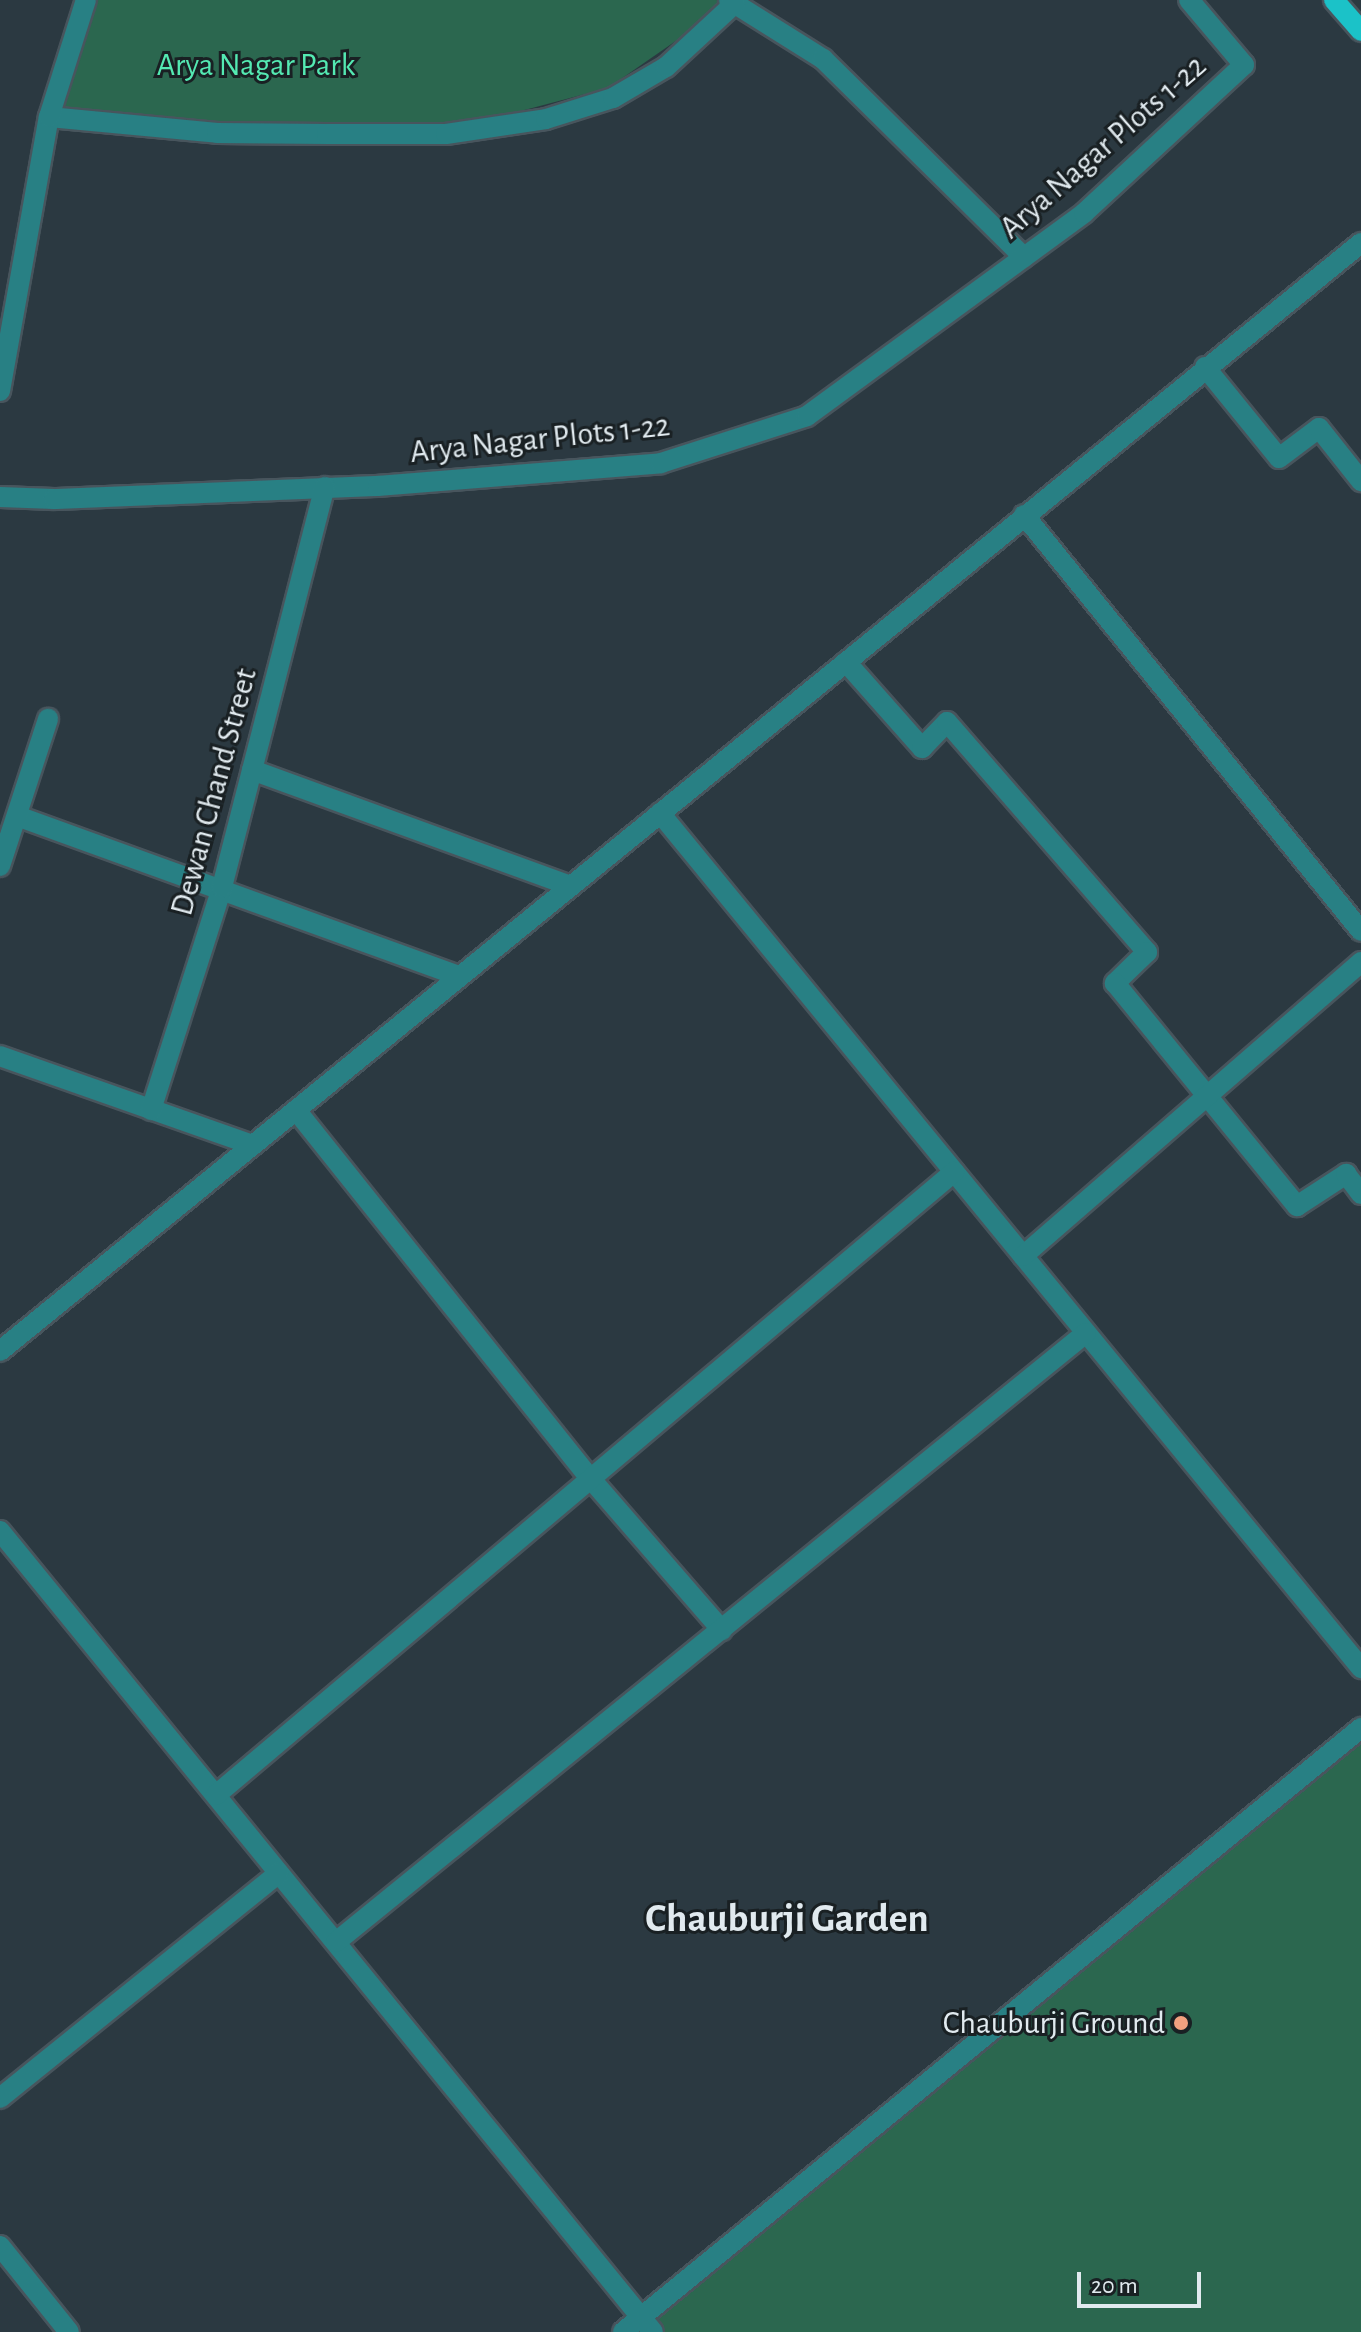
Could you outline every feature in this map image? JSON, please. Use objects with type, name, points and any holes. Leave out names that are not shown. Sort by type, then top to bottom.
[{"type":"main road","points":[[1334,0],[1361,31]]},
{"type":"street","points":[[0,391],[49,117],[86,0]]},
{"type":"street","name":"Arya Nagar Plots 1-22","points":[[0,497],[54,499],[325,487],[661,463],[807,416],[1084,213],[1244,65],[1189,0]]},
{"type":"street","points":[[49,117],[217,133],[311,134],[446,134],[546,119],[613,98],[666,67],[732,2],[823,59],[1024,257]]},
{"type":"street","points":[[0,1351],[1361,243]]},
{"type":"street","points":[[1205,367],[1279,458],[1319,428],[1361,481]]},
{"type":"street","name":"Dewan Chand Street","points":[[151,1110],[222,887],[325,487]]},
{"type":"street","points":[[1024,515],[1361,931]]},
{"type":"street","points":[[846,662],[922,748],[947,722],[1147,952],[1115,983],[1297,1206],[1346,1174],[1361,1194]]},
{"type":"street","points":[[0,866],[48,719]]},
{"type":"street","points":[[252,770],[570,886]]},
{"type":"street","points":[[660,813],[1361,1668]]},
{"type":"street","points":[[17,816],[222,887],[460,976]]},
{"type":"street","points":[[1023,1256],[1361,962]]},
{"type":"street","points":[[0,1056],[253,1145]]},
{"type":"street","points":[[296,1110],[591,1479],[722,1630]]},
{"type":"street","points":[[216,1795],[954,1172]]},
{"type":"street","points":[[0,1328],[20,1335]]},
{"type":"street","points":[[336,1942],[1086,1333]]},
{"type":"street","points":[[0,1531],[647,2325]]},
{"type":"street","points":[[623,2332],[647,2325],[1361,1728]]},
{"type":"street","points":[[0,2098],[279,1873]]},
{"type":"street","points":[[0,2246],[69,2332]]},
{"type":"green space","name":"Arya Nagar Park","points":[[75,0],[723,0],[729,4],[608,88],[517,112],[426,125],[175,132],[42,120]]},
{"type":"green space","name":"Chauburji Ground","points":[[1361,1728],[1361,2332],[653,2332],[641,2317]]},
{"type":"place","name":"Chauburji Ground","points":[[1181,2023]]},
{"type":"district","name":"Chauburji Garden","points":[[787,1919]]}]
